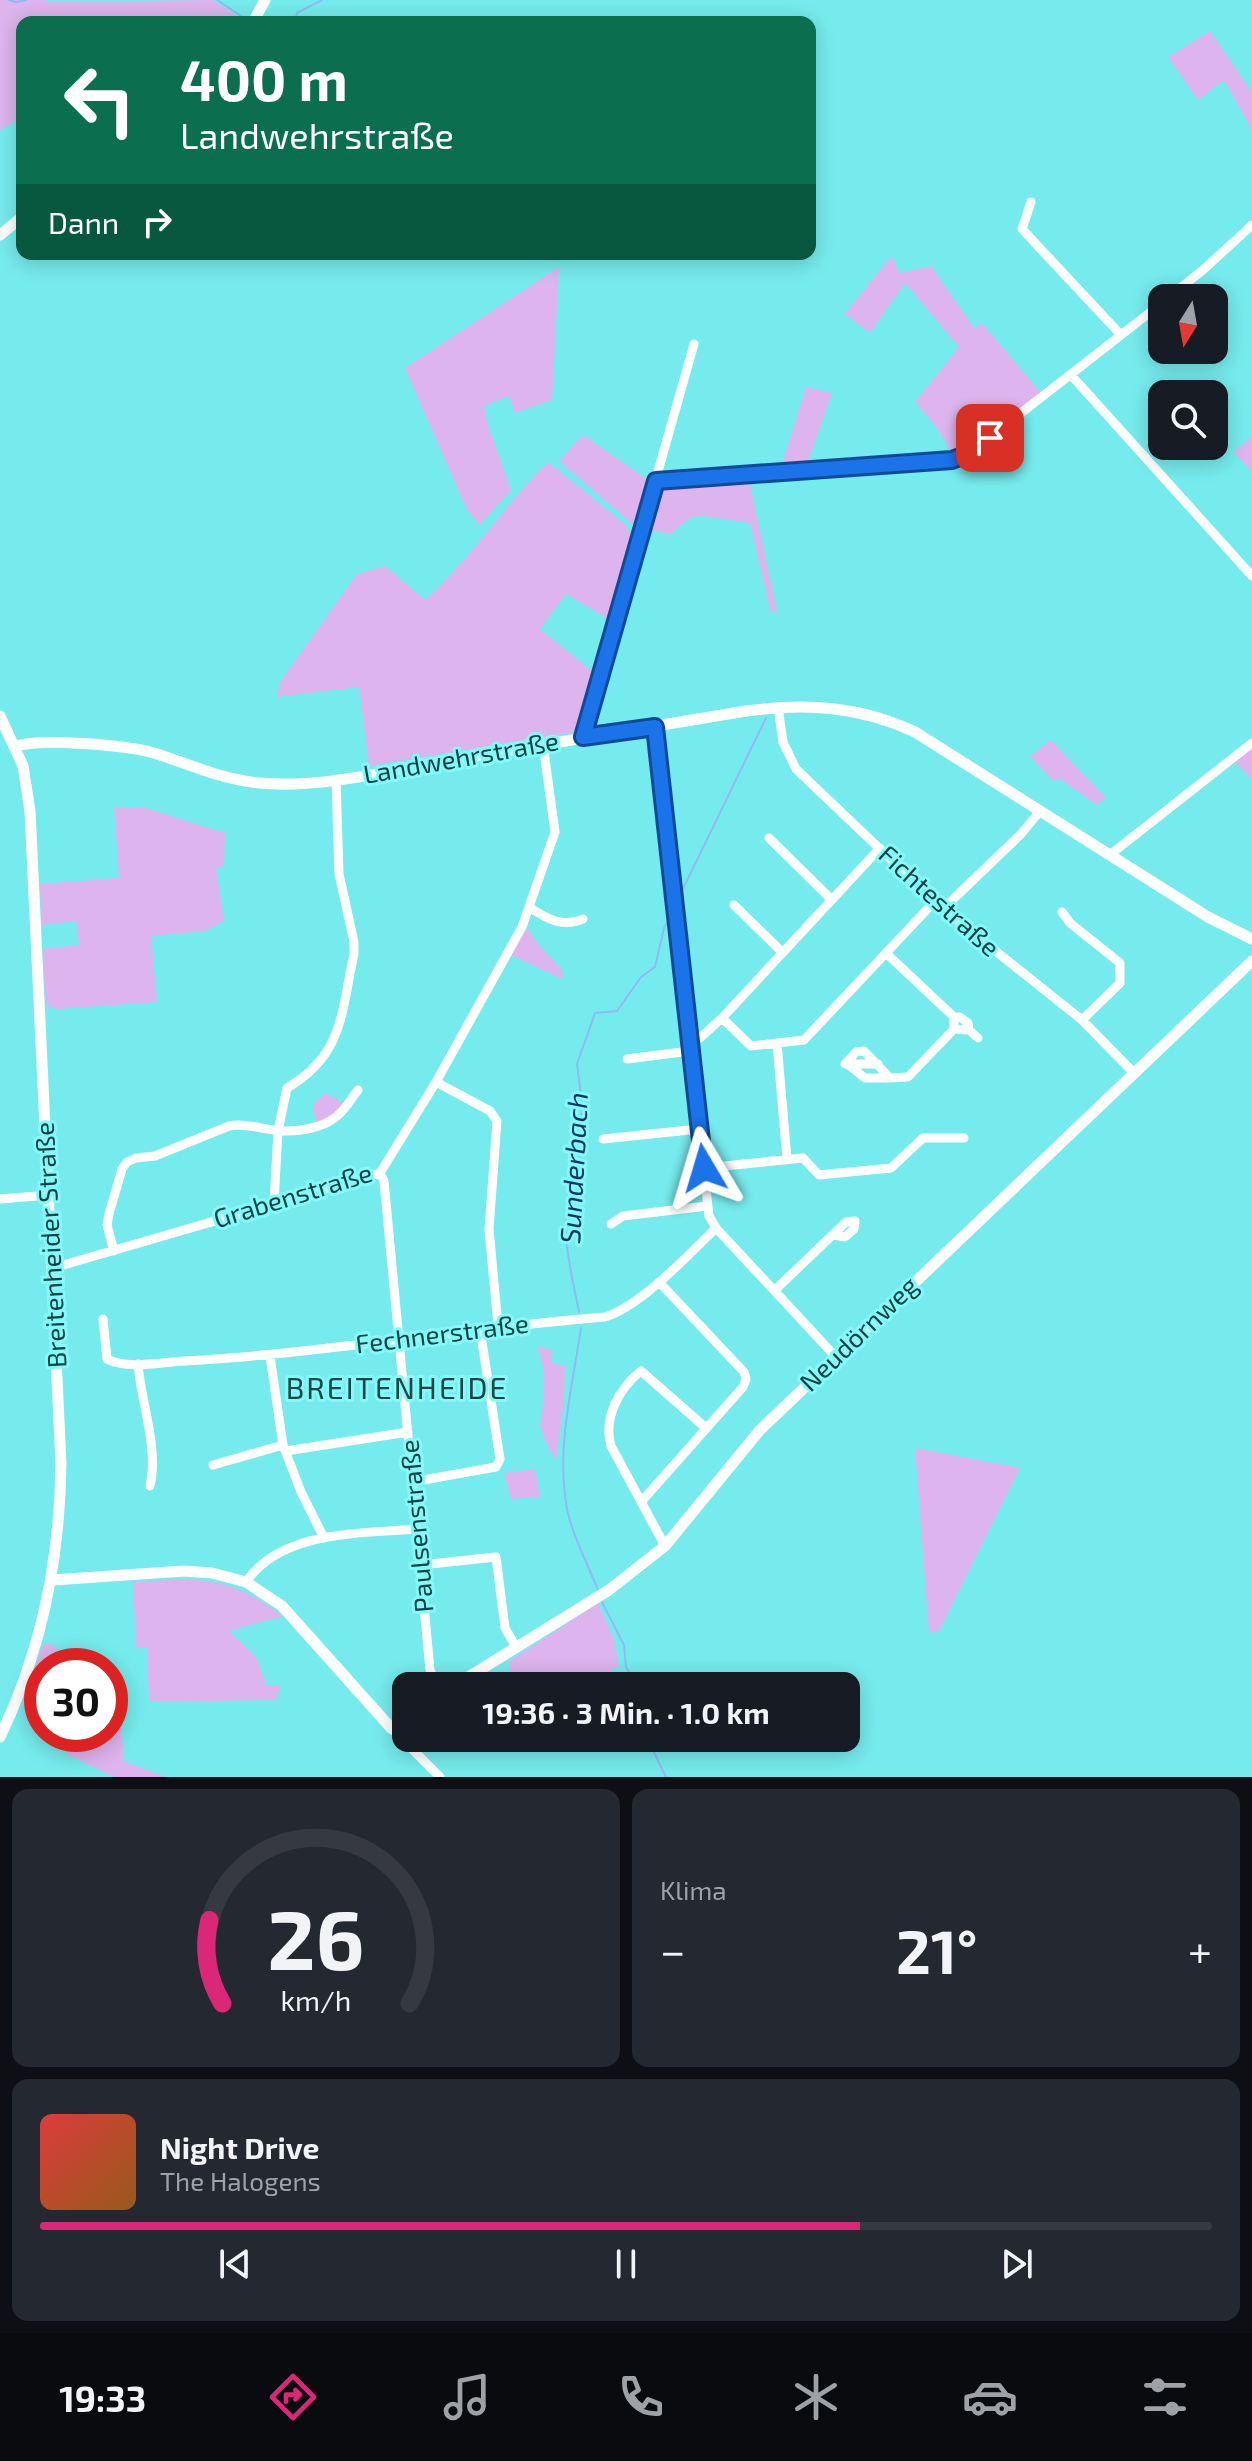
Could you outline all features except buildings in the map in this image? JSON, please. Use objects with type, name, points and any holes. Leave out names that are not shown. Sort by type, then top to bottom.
[{"type":"street","points":[[1031,202],[1022,229],[1121,335]]},
{"type":"street","points":[[0,235],[16,222]]},
{"type":"street","points":[[1185,284],[1252,225]]},
{"type":"street","points":[[656,481],[952,460],[970,453],[1148,314]]},
{"type":"street","points":[[583,737],[694,344]]},
{"type":"street","points":[[1071,375],[1252,576]]},
{"type":"street","name":"Landwehrstraße","points":[[15,746],[61,744],[133,749],[151,752],[221,776],[259,783],[336,779],[778,707],[833,707],[892,721],[930,740],[1208,917],[1252,939]]},
{"type":"street","name":"Fichtestraße","points":[[778,707],[783,742],[796,769],[943,909],[1082,1020],[1134,1073]]},
{"type":"street","name":"Breitenheider Straße","points":[[0,716],[24,769],[30,811],[61,1463],[59,1538],[53,1580],[29,1671],[0,1737]]},
{"type":"street","points":[[655,727],[709,1216],[716,1228],[835,1356]]},
{"type":"street","points":[[1111,854],[1252,743]]},
{"type":"street","name":"Grabenstraße","points":[[53,1268],[380,1173],[436,1082],[522,927],[555,832],[543,744]]},
{"type":"street","points":[[274,1203],[278,1131],[287,1088],[316,1068],[334,1043],[354,954],[339,874],[336,779]]},
{"type":"street","points":[[943,909],[1021,834],[1040,811]]},
{"type":"street","points":[[769,838],[831,899]]},
{"type":"street","points":[[627,1059],[689,1046],[700,1038],[880,848]]},
{"type":"street","points":[[722,1018],[751,1046],[804,1040],[935,901]]},
{"type":"street","points":[[734,905],[782,952]]},
{"type":"street","points":[[529,907],[558,922],[572,924],[583,919]]},
{"type":"street","points":[[1062,912],[1070,923],[1120,963],[1120,983],[1082,1020]]},
{"type":"street","points":[[887,954],[954,1017],[968,1023],[969,1030]]},
{"type":"street","name":"Neudörnweg","points":[[476,1672],[599,1596],[665,1546],[760,1430],[1252,961]]},
{"type":"street","points":[[890,1078],[864,1051],[856,1052],[846,1064],[865,1078],[890,1078],[908,1077],[954,1029],[954,1017]]},
{"type":"street","points":[[954,1029],[969,1030],[978,1038]]},
{"type":"street","points":[[777,1043],[787,1159]]},
{"type":"street","points":[[870,1078],[874,1064]]},
{"type":"street","points":[[436,1082],[490,1111],[497,1121],[489,1229],[498,1326]]},
{"type":"street","points":[[114,1251],[107,1225],[122,1169],[127,1162],[155,1156],[239,1124],[278,1131],[326,1124],[342,1111],[358,1090]]},
{"type":"street","points":[[603,1139],[699,1129]]},
{"type":"street","points":[[704,1168],[803,1158],[819,1175],[891,1168],[923,1138],[964,1138]]},
{"type":"street","name":"Paulsenstraße","points":[[380,1173],[384,1181],[431,1672]]},
{"type":"street","points":[[0,1199],[49,1195]]},
{"type":"street","points":[[611,1224],[623,1216],[707,1206]]},
{"type":"street","name":"Fechnerstraße","points":[[103,1319],[107,1359],[138,1364],[270,1356],[498,1326],[605,1317],[616,1314],[659,1282],[716,1228]]},
{"type":"street","points":[[775,1290],[833,1235]]},
{"type":"street","points":[[641,1502],[743,1387],[745,1374],[659,1282]]},
{"type":"street","points":[[412,1482],[499,1464],[480,1329]]},
{"type":"street","points":[[270,1356],[284,1448],[324,1538]]},
{"type":"street","points":[[138,1364],[140,1394],[151,1441],[153,1474],[150,1486]]},
{"type":"street","points":[[665,1546],[611,1446],[608,1430],[613,1407],[638,1373],[644,1372],[706,1428]]},
{"type":"street","points":[[213,1465],[284,1448],[408,1432]]},
{"type":"street","points":[[246,1582],[263,1561],[311,1540],[417,1529]]},
{"type":"street","points":[[421,1565],[496,1557],[505,1628],[516,1647]]},
{"type":"street","points":[[53,1580],[184,1571],[212,1573],[246,1582],[282,1606],[391,1728],[440,1777]]},
{"type":"shaded area","points":[[0,0],[213,0],[238,16],[16,16],[16,121],[0,130]]},
{"type":"shaded area","points":[[1210,31],[1252,92],[1252,130],[1224,80],[1198,100],[1168,57]]},
{"type":"shaded area","points":[[891,256],[900,273],[931,266],[975,329],[982,323],[1041,393],[954,456],[937,428],[915,402],[959,347],[905,283],[870,333],[845,314]]},
{"type":"shaded area","points":[[559,267],[552,400],[515,413],[509,396],[484,406],[511,490],[480,525],[467,510],[405,368]]},
{"type":"shaded area","points":[[806,387],[832,393],[806,467],[783,469],[783,461]]},
{"type":"shaded area","points":[[583,435],[651,482],[639,524],[635,526],[559,461]]},
{"type":"shaded area","points":[[1252,437],[1252,471],[1233,452]]},
{"type":"shaded area","points":[[550,463],[627,526],[631,536],[610,620],[566,594],[540,629],[598,676],[581,731],[369,766],[359,687],[277,697],[280,682],[357,574],[385,566],[425,600],[457,568],[529,482]]},
{"type":"shaded area","points":[[749,479],[777,612],[771,613],[750,523],[703,516],[691,517],[671,534],[645,529],[656,492],[663,487]]},
{"type":"shaded area","points":[[1051,740],[1106,798],[1097,805],[1061,780],[1051,779],[1030,756]]},
{"type":"shaded area","points":[[1252,748],[1252,779],[1234,762]]},
{"type":"shaded area","points":[[114,807],[146,808],[225,833],[224,866],[216,868],[224,921],[205,931],[151,936],[157,1002],[58,1009],[49,1007],[45,1000],[43,949],[79,945],[76,921],[42,925],[40,884],[119,878]]},
{"type":"shaded area","points":[[528,928],[564,974],[562,979],[511,955],[522,932]]},
{"type":"shaded area","points":[[326,1093],[343,1103],[337,1113],[317,1123],[313,1106]]},
{"type":"shaded area","points":[[537,1346],[551,1350],[552,1364],[565,1365],[556,1460],[540,1426],[543,1367]]},
{"type":"shaded area","points":[[915,1448],[1020,1468],[939,1631],[929,1633]]},
{"type":"shaded area","points":[[535,1469],[540,1497],[511,1499],[504,1473]]},
{"type":"shaded area","points":[[185,1579],[237,1589],[283,1616],[229,1631],[256,1657],[267,1686],[280,1686],[277,1700],[149,1702],[147,1648],[136,1647],[133,1582]]},
{"type":"shaded area","points":[[598,1603],[614,1639],[619,1667],[611,1669],[612,1672],[510,1672],[508,1662]]},
{"type":"shaded area","points":[[47,1643],[56,1648],[42,1648]]},
{"type":"shaded area","points":[[123,1752],[124,1761],[166,1777],[114,1777],[66,1754]]},
{"type":"waterway","points":[[9,0],[26,0]]},
{"type":"waterway","points":[[217,0],[241,16]]},
{"type":"waterway","points":[[296,16],[322,0]]},
{"type":"waterway","name":"Sunderbach","points":[[680,895],[766,718]]},
{"type":"waterway","name":"Sunderbach","points":[[579,1312],[566,1236],[576,1130],[583,1110],[577,1064],[595,1013],[617,1011],[641,977],[655,967],[669,919]]},
{"type":"waterway","name":"Sunderbach","points":[[581,1328],[567,1412],[563,1475],[570,1520],[598,1590]]},
{"type":"waterway","name":"Sunderbach","points":[[601,1600],[624,1645],[629,1672]]},
{"type":"waterway","name":"Sunderbach","points":[[654,1752],[666,1777]]},
{"type":"district","name":"BREITENHEIDE","points":[[397,1389]]},
{"type":"route","points":[[704,1168],[655,727],[583,737],[656,481],[952,460],[970,453],[990,438]]}]
